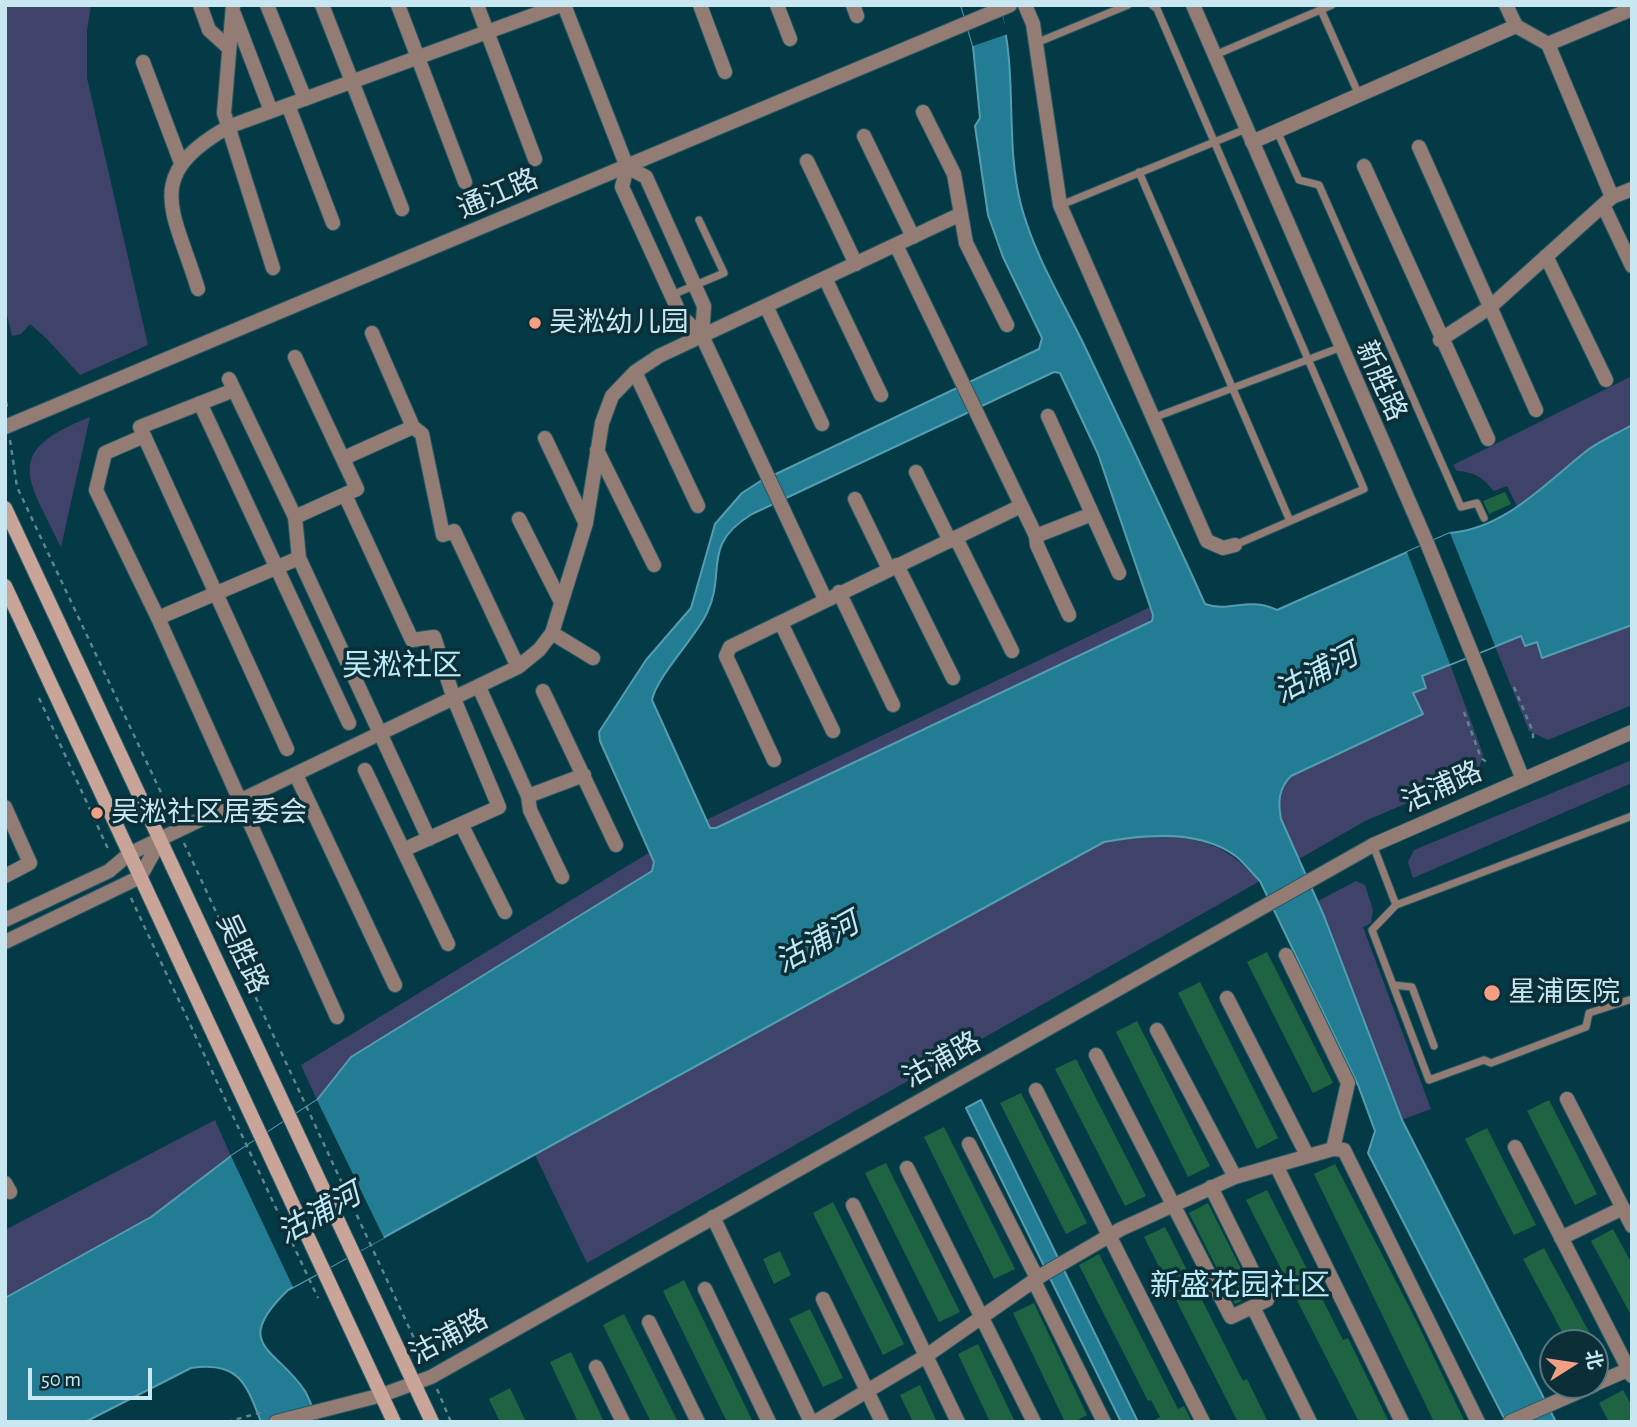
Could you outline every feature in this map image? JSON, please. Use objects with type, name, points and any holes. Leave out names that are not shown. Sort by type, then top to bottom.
[{"type":"main road","name":"吴胜路","points":[[5,508],[432,1422]]},
{"type":"main road","points":[[5,586],[394,1422]]},
{"type":"street","points":[[200,5],[209,30],[229,48]]},
{"type":"street","points":[[267,5],[305,99]]},
{"type":"street","points":[[322,5],[402,209]]},
{"type":"street","points":[[398,5],[465,182]]},
{"type":"street","points":[[477,5],[535,159]]},
{"type":"street","points":[[198,289],[170,195],[171,182],[181,163],[228,127],[562,5],[627,167],[622,187],[671,295],[681,316],[702,336],[782,506],[893,705]]},
{"type":"street","points":[[701,5],[725,72]]},
{"type":"street","points":[[777,5],[790,39]]},
{"type":"street","points":[[1025,5],[1036,43],[1060,205],[1207,541],[1223,548],[1235,545]]},
{"type":"street","name":"新胜路","points":[[1193,5],[1339,348],[1427,543],[1522,778]]},
{"type":"street","points":[[1506,5],[1516,26],[1548,44],[1632,266]]},
{"type":"street","points":[[233,7],[224,113],[273,268]]},
{"type":"street","points":[[233,7],[271,111]]},
{"type":"street","name":"通江路","points":[[7,427],[1005,7]]},
{"type":"street","points":[[1548,44],[1631,8]]},
{"type":"street","points":[[1249,135],[1277,131],[1516,26]]},
{"type":"street","points":[[144,62],[181,163]]},
{"type":"street","points":[[288,105],[333,223]]},
{"type":"street","points":[[923,112],[954,174],[966,243],[1007,325]]},
{"type":"street","points":[[864,136],[913,237]]},
{"type":"street","points":[[1419,146],[1536,410]]},
{"type":"street","points":[[807,160],[856,264]]},
{"type":"street","points":[[1364,166],[1440,340],[1488,439]]},
{"type":"street","points":[[627,167],[646,177],[704,306],[702,336]]},
{"type":"street","points":[[1440,340],[1489,308],[1607,201],[1632,189]]},
{"type":"street","points":[[5,920],[109,872],[129,854],[518,667],[539,650],[552,633],[586,523],[601,423],[612,396],[635,372],[659,356],[961,214]]},
{"type":"street","points":[[896,245],[1036,536],[1037,545],[1069,615]]},
{"type":"street","points":[[1546,256],[1606,380]]},
{"type":"street","points":[[825,278],[881,395]]},
{"type":"street","points":[[766,306],[822,424]]},
{"type":"street","points":[[372,333],[414,427],[422,434],[443,535],[454,531],[518,667]]},
{"type":"street","points":[[295,357],[357,489],[295,517]]},
{"type":"street","points":[[635,372],[698,506]]},
{"type":"street","points":[[287,749],[140,427],[200,403],[231,384],[295,517],[299,558],[429,839]]},
{"type":"street","points":[[200,403],[349,723]]},
{"type":"street","points":[[1048,416],[1119,573]]},
{"type":"street","points":[[344,458],[414,427]]},
{"type":"street","points":[[144,436],[105,453],[96,490],[158,618],[337,1017]]},
{"type":"street","points":[[545,438],[586,523]]},
{"type":"street","points":[[597,450],[654,565]]},
{"type":"street","points":[[916,472],[1012,651]]},
{"type":"street","points":[[345,495],[412,640],[434,637],[454,699],[499,807],[403,850]]},
{"type":"street","points":[[855,499],[953,678]]},
{"type":"street","points":[[774,760],[726,656],[730,647],[816,608],[832,595],[1021,506]]},
{"type":"street","points":[[1036,536],[1092,514]]},
{"type":"street","points":[[519,519],[561,602]]},
{"type":"street","points":[[158,618],[299,558]]},
{"type":"street","points":[[781,623],[833,731]]},
{"type":"street","points":[[552,633],[593,657]]},
{"type":"street","points":[[479,687],[528,796],[530,810],[562,877]]},
{"type":"street","points":[[543,691],[616,845]]},
{"type":"street","name":"沽浦路","points":[[276,1422],[382,1395],[431,1377],[1373,845],[1632,732]]},
{"type":"street","points":[[365,770],[448,944]]},
{"type":"street","points":[[296,775],[395,985]]},
{"type":"street","points":[[528,796],[584,775]]},
{"type":"street","points":[[5,807],[30,863],[5,876]]},
{"type":"street","points":[[461,824],[505,912]]},
{"type":"street","points":[[6,940],[140,877],[161,839]]},
{"type":"street","points":[[1286,955],[1348,1083],[1333,1149]]},
{"type":"street","points":[[1227,998],[1307,1155]]},
{"type":"street","points":[[1157,1030],[1236,1177]]},
{"type":"street","points":[[1096,1055],[1231,1317],[1267,1300],[1211,1187]]},
{"type":"street","points":[[1036,1090],[1203,1422]]},
{"type":"street","points":[[1567,1099],[1632,1226]]},
{"type":"street","points":[[969,1144],[1038,1278],[1104,1422]]},
{"type":"street","points":[[1515,1147],[1631,1371],[1609,1379]]},
{"type":"street","points":[[713,1217],[813,1422],[926,1356],[1038,1278],[1110,1234],[1236,1177],[1307,1155],[1333,1149],[1344,1150],[1478,1422]]},
{"type":"street","points":[[1276,1165],[1402,1422]]},
{"type":"street","points":[[907,1168],[1034,1422]]},
{"type":"street","points":[[853,1205],[958,1422]]},
{"type":"street","points":[[1561,1238],[1623,1208]]},
{"type":"street","points":[[705,1289],[769,1422]]},
{"type":"street","points":[[823,1299],[882,1422]]},
{"type":"street","points":[[1253,1307],[1310,1422]]},
{"type":"street","points":[[649,1322],[698,1422]]},
{"type":"street","points":[[596,1367],[623,1422]]},
{"type":"street","points":[[1510,1422],[1563,1399]]},
{"type":"lane","points":[[1036,43],[1128,5]]},
{"type":"lane","points":[[1152,5],[1157,9],[1306,360],[1364,489],[1235,545]]},
{"type":"lane","points":[[1215,55],[1332,5]]},
{"type":"lane","points":[[1321,10],[1359,95]]},
{"type":"lane","points":[[1277,131],[1299,180],[1319,185],[1461,507],[1477,503],[1484,518]]},
{"type":"lane","points":[[1060,205],[1213,142],[1249,135]]},
{"type":"lane","points":[[1139,172],[1290,521]]},
{"type":"lane","points":[[671,295],[724,273],[699,220]]},
{"type":"lane","points":[[1153,418],[1339,348]]},
{"type":"lane","points":[[1632,816],[1396,905],[1372,930],[1429,1080],[1484,1060],[1490,1063],[1586,1027],[1589,1013],[1632,999]]},
{"type":"lane","points":[[1373,845],[1396,905]]},
{"type":"lane","points":[[1393,985],[1412,987],[1434,1046]]},
{"type":"path","points":[[5,392],[13,477],[17,487],[372,1244],[450,1422]]},
{"type":"path","points":[[1514,687],[1533,732],[1532,740]]},
{"type":"path","points":[[1464,712],[1481,758],[1488,763]]},
{"type":"path","points":[[245,1146],[309,1279]]},
{"type":"path","points":[[228,1422],[255,1414]]},
{"type":"shaded area","points":[[5,5],[91,5],[87,30],[87,78],[148,345],[80,375],[30,324],[21,334],[12,336],[5,307]]},
{"type":"shaded area","points":[[1632,376],[1632,425],[1591,448],[1518,508],[1507,486],[1494,491],[1478,476],[1457,471],[1453,465]]},
{"type":"shaded area","points":[[90,417],[61,547],[32,485],[30,469],[33,455],[43,442]]},
{"type":"shaded area","points":[[1150,607],[1153,615],[1147,624],[716,828],[710,828],[706,820]]},
{"type":"shaded area","points":[[1632,625],[1632,705],[1548,740],[1529,731],[1495,646],[1521,636],[1537,642],[1542,658]]},
{"type":"shaded area","points":[[1450,664],[1483,754],[1478,773],[1365,821],[1299,859],[1281,817],[1280,796],[1284,786],[1291,777],[1423,714],[1413,693],[1422,676]]},
{"type":"shaded area","points":[[1632,760],[1632,783],[1413,878],[1408,862],[1414,850]]},
{"type":"shaded area","points":[[1144,834],[1208,844],[1232,856],[1260,881],[587,1263],[535,1155],[1104,842]]},
{"type":"shaded area","points":[[650,852],[654,862],[652,871],[351,1057],[317,1100],[301,1065]]},
{"type":"shaded area","points":[[1356,881],[1365,885],[1373,910],[1371,923],[1363,927],[1431,1109],[1401,1120],[1318,901]]},
{"type":"shaded area","points":[[215,1120],[231,1156],[151,1217],[5,1298],[5,1230]]},
{"type":"water","name":"沽浦河","points":[[961,5],[999,5],[1008,55],[1016,180],[1027,224],[1042,261],[1205,604],[1223,607],[1257,604],[1277,610],[1450,533],[1490,522],[1525,502],[1589,449],[1632,425],[1632,625],[1542,658],[1537,642],[1525,646],[1521,636],[1422,676],[1426,688],[1413,693],[1423,714],[1291,776],[1281,791],[1279,801],[1281,819],[1324,916],[1402,1120],[1539,1389],[1539,1399],[1544,1399],[1556,1422],[1506,1422],[1368,1153],[1375,1131],[1358,1085],[1260,881],[1237,857],[1223,848],[1190,838],[1155,836],[1104,842],[288,1290],[262,1323],[261,1335],[264,1345],[305,1391],[318,1422],[261,1422],[245,1386],[238,1378],[220,1368],[207,1367],[191,1368],[85,1422],[5,1422],[5,1298],[151,1217],[231,1156],[317,1100],[351,1057],[652,871],[654,862],[600,741],[599,732],[646,660],[691,608],[715,524],[742,493],[759,482],[1039,349],[1042,338],[1003,257],[988,215],[975,126],[980,118],[973,46]],"holes":[[[1054,372],[1060,373],[1098,454],[1153,615],[1152,621],[716,828],[710,828],[652,700],[661,680],[707,613],[713,598],[720,548],[736,526],[752,514]]]},
{"type":"water","points":[[981,1100],[1138,1422],[1121,1422],[966,1108]]},
{"type":"pier","points":[[961,5],[999,5],[1008,34],[973,46]]},
{"type":"pier","points":[[1450,533],[1495,646],[1450,664],[1407,552]]},
{"type":"pier","points":[[317,1100],[384,1238],[293,1287],[231,1156]]},
{"type":"building","points":[[1505,492],[1511,504],[1489,514],[1483,501]]},
{"type":"building","points":[[1267,952],[1333,1083],[1313,1093],[1247,962]]},
{"type":"building","points":[[1200,982],[1278,1138],[1257,1149],[1178,993]]},
{"type":"building","points":[[1137,1021],[1210,1166],[1188,1177],[1116,1032]]},
{"type":"building","points":[[1076,1059],[1146,1196],[1125,1206],[1055,1069]]},
{"type":"building","points":[[1021,1093],[1087,1223],[1066,1234],[1000,1103]]},
{"type":"building","points":[[1549,1100],[1597,1194],[1575,1205],[1527,1111]]},
{"type":"building","points":[[944,1127],[1015,1269],[994,1279],[924,1137]]},
{"type":"building","points":[[1487,1128],[1536,1225],[1514,1235],[1465,1139]]},
{"type":"building","points":[[886,1163],[960,1312],[939,1322],[865,1173]]},
{"type":"building","points":[[1335,1164],[1414,1316],[1465,1422],[1434,1422],[1314,1174]]},
{"type":"building","points":[[1267,1190],[1343,1340],[1348,1338],[1389,1422],[1359,1422],[1246,1200]]},
{"type":"building","points":[[833,1202],[904,1344],[883,1355],[813,1213]]},
{"type":"building","points":[[1208,1203],[1254,1295],[1235,1304],[1189,1213]]},
{"type":"building","points":[[1165,1227],[1243,1381],[1247,1379],[1268,1422],[1238,1422],[1144,1237]]},
{"type":"building","points":[[1613,1229],[1632,1264],[1632,1317],[1591,1241]]},
{"type":"building","points":[[1544,1248],[1587,1329],[1560,1329],[1523,1259]]},
{"type":"building","points":[[780,1251],[791,1275],[774,1284],[763,1259]]},
{"type":"building","points":[[1099,1254],[1178,1409],[1184,1406],[1192,1422],[1151,1422],[1160,1417],[1151,1400],[1148,1401],[1079,1265]]},
{"type":"building","points":[[684,1280],[753,1422],[727,1422],[663,1291]]},
{"type":"building","points":[[1034,1303],[1087,1415],[1074,1422],[1065,1422],[1013,1313]]},
{"type":"building","points":[[810,1309],[843,1378],[823,1387],[789,1319]]},
{"type":"building","points":[[624,1314],[678,1422],[651,1422],[603,1325]]},
{"type":"building","points":[[978,1344],[1015,1422],[990,1422],[958,1354]]},
{"type":"building","points":[[571,1352],[604,1422],[578,1422],[550,1362]]},
{"type":"building","points":[[920,1385],[937,1422],[913,1422],[900,1395]]},
{"type":"building","points":[[510,1388],[526,1422],[500,1422],[489,1399]]},
{"type":"building","points":[[1623,1390],[1632,1406],[1632,1422],[1609,1422],[1599,1403]]},
{"type":"place","name":"吴淞幼儿园","points":[[535,323]]},
{"type":"place","name":"吴淞社区居委会","points":[[97,813]]},
{"type":"place","name":"星浦医院","points":[[1492,993]]},
{"type":"district","name":"吴淞社区","points":[[402,666]]},
{"type":"district","name":"新盛花园社区","points":[[1240,1286]]}]
